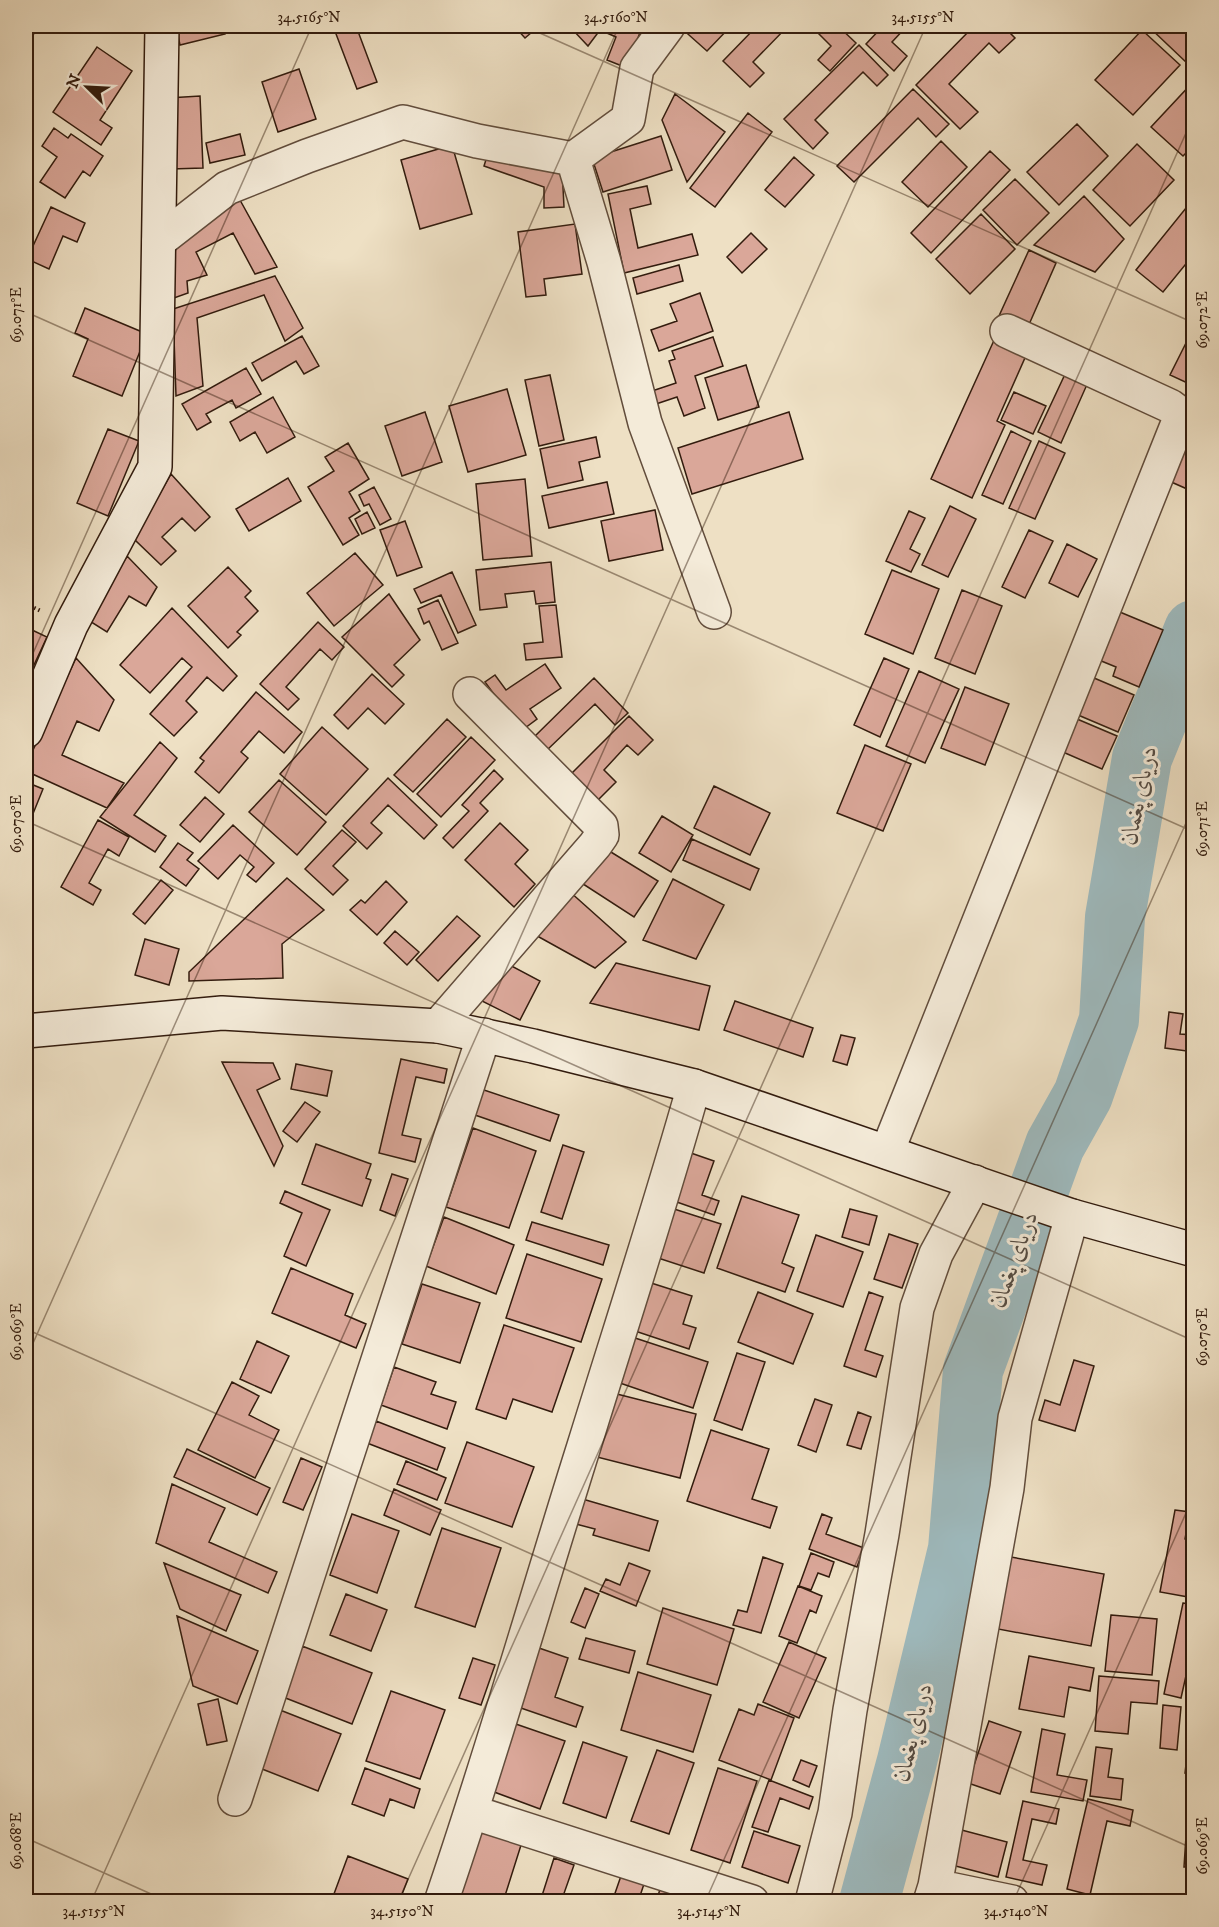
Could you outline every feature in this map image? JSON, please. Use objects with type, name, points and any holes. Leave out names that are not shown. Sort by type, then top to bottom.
[{"type":"street","points":[[26,731],[71,625],[155,467],[162,26]]},
{"type":"street","points":[[159,241],[227,188],[307,156],[403,122],[477,141],[573,159],[628,119],[637,68],[668,26]]},
{"type":"street","points":[[573,159],[604,262],[645,423],[714,612]]},
{"type":"street","points":[[887,1152],[1178,423],[1178,412],[1170,406],[1007,331]]},
{"type":"street","points":[[438,1026],[602,835],[601,826],[470,694]]},
{"type":"street","points":[[26,1031],[222,1013],[438,1026],[694,1086],[1067,1214],[1194,1251]]},
{"type":"street","points":[[235,1799],[484,1035]]},
{"type":"street","points":[[441,1902],[472,1812],[664,1193],[694,1086]]},
{"type":"street","points":[[812,1902],[835,1813],[917,1308],[936,1254],[989,1186]]},
{"type":"street","points":[[1012,1902],[932,1894],[1007,1488],[1015,1418],[1067,1214]]},
{"type":"street","points":[[472,1812],[752,1902]]},
{"type":"building","points":[[26,26],[39,26],[29,41],[26,39]]},
{"type":"building","points":[[176,26],[223,26],[225,34],[180,45]]},
{"type":"building","points":[[333,26],[356,26],[377,82],[357,89]]},
{"type":"building","points":[[514,26],[539,26],[525,38]]},
{"type":"building","points":[[574,26],[642,27],[627,68],[607,60],[616,37],[600,30],[588,46],[571,28]]},
{"type":"building","points":[[731,26],[707,51],[680,27]]},
{"type":"building","points":[[757,26],[788,26],[753,62],[764,73],[750,87],[723,61]]},
{"type":"building","points":[[811,26],[838,26],[856,43],[830,71],[818,60],[831,46]]},
{"type":"building","points":[[848,26],[863,26],[856,33]]},
{"type":"building","points":[[883,26],[907,26],[892,42],[907,56],[894,71],[866,44]]},
{"type":"building","points":[[974,26],[1003,26],[1015,38],[999,53],[989,43],[949,84],[978,112],[960,129],[916,85]]},
{"type":"building","points":[[1148,26],[1194,26],[1194,58],[1188,64]]},
{"type":"building","points":[[1142,30],[1180,65],[1133,115],[1095,80]]},
{"type":"building","points":[[859,45],[888,75],[877,86],[863,72],[815,120],[828,133],[813,149],[784,119]]},
{"type":"building","points":[[97,47],[132,71],[100,120],[112,128],[101,145],[53,112]]},
{"type":"building","points":[[299,69],[316,119],[278,132],[262,82]]},
{"type":"building","points":[[1194,81],[1194,145],[1183,156],[1151,127]]},
{"type":"building","points":[[913,89],[949,124],[936,137],[918,118],[854,182],[837,166]]},
{"type":"building","points":[[675,94],[725,132],[687,182],[662,120]]},
{"type":"building","points":[[200,96],[203,168],[171,169],[168,98]]},
{"type":"building","points":[[748,113],[772,132],[715,207],[690,188]]},
{"type":"building","points":[[1077,124],[1108,156],[1059,205],[1027,172]]},
{"type":"building","points":[[54,128],[68,138],[71,134],[103,156],[90,176],[83,171],[65,198],[40,182],[57,157],[42,146]]},
{"type":"building","points":[[240,134],[245,155],[210,163],[206,143]]},
{"type":"building","points":[[661,136],[672,170],[603,192],[592,158]]},
{"type":"building","points":[[941,141],[967,167],[928,207],[902,182]]},
{"type":"building","points":[[1137,144],[1174,180],[1130,226],[1093,190]]},
{"type":"building","points":[[452,145],[472,214],[420,229],[401,160]]},
{"type":"building","points":[[489,150],[562,168],[564,207],[544,208],[544,187],[484,166]]},
{"type":"building","points":[[990,151],[1010,170],[931,253],[911,233]]},
{"type":"building","points":[[794,157],[814,175],[785,207],[765,190]]},
{"type":"building","points":[[1015,179],[1049,213],[1017,245],[983,210]]},
{"type":"building","points":[[647,186],[651,204],[630,209],[638,248],[692,234],[698,255],[624,273],[608,194]]},
{"type":"building","points":[[235,191],[277,267],[255,274],[233,233],[196,252],[207,275],[187,281],[188,293],[174,298],[173,238]]},
{"type":"building","points":[[1084,196],[1124,239],[1095,272],[1034,245]]},
{"type":"building","points":[[51,207],[85,223],[77,242],[63,236],[49,269],[27,259]]},
{"type":"building","points":[[1186,208],[1194,214],[1194,254],[1163,292],[1136,270]]},
{"type":"building","points":[[981,214],[1015,249],[970,294],[936,259]]},
{"type":"building","points":[[575,224],[582,274],[544,279],[546,295],[526,297],[518,232]]},
{"type":"building","points":[[751,233],[767,249],[742,273],[727,257]]},
{"type":"building","points":[[1029,250],[1056,263],[1027,329],[999,316]]},
{"type":"building","points":[[679,265],[683,281],[637,294],[633,278]]},
{"type":"building","points":[[275,276],[303,328],[285,341],[264,295],[197,318],[203,386],[176,396],[173,309]]},
{"type":"building","points":[[700,293],[713,331],[659,351],[651,330],[677,321],[670,304]]},
{"type":"building","points":[[85,308],[147,334],[122,396],[73,376],[88,339],[75,333]]},
{"type":"building","points":[[1194,327],[1194,386],[1170,375]]},
{"type":"building","points":[[302,336],[319,366],[304,374],[296,361],[262,381],[252,363]]},
{"type":"building","points":[[996,336],[1028,351],[997,421],[1005,425],[972,498],[931,479]]},
{"type":"building","points":[[713,337],[723,366],[695,376],[705,408],[684,416],[677,397],[653,405],[649,392],[676,383],[669,361],[675,359],[672,351]]},
{"type":"building","points":[[746,365],[759,407],[718,420],[705,378]]},
{"type":"building","points":[[246,368],[261,394],[236,408],[232,400],[206,414],[211,422],[197,430],[182,404]]},
{"type":"building","points":[[1067,370],[1089,380],[1061,443],[1038,432]]},
{"type":"building","points":[[550,375],[564,440],[539,446],[525,380]]},
{"type":"building","points":[[507,389],[526,455],[468,472],[449,406]]},
{"type":"building","points":[[1014,392],[1046,406],[1033,434],[1001,420]]},
{"type":"building","points":[[273,397],[295,437],[267,453],[255,432],[240,441],[230,422]]},
{"type":"building","points":[[425,412],[442,462],[402,476],[385,426]]},
{"type":"building","points":[[789,412],[803,459],[692,494],[678,448]]},
{"type":"building","points":[[1194,425],[1194,492],[1169,481]]},
{"type":"building","points":[[108,429],[139,441],[108,516],[77,503]]},
{"type":"building","points":[[1011,431],[1031,441],[1003,504],[982,495]]},
{"type":"building","points":[[596,437],[600,457],[579,462],[583,480],[548,488],[540,449]]},
{"type":"building","points":[[1039,441],[1065,453],[1035,519],[1009,508]]},
{"type":"building","points":[[348,443],[369,479],[349,492],[360,511],[349,518],[359,535],[343,545],[308,487],[334,471],[325,457]]},
{"type":"building","points":[[171,474],[210,517],[195,531],[182,518],[162,537],[176,551],[161,565],[134,539]]},
{"type":"building","points":[[288,478],[301,501],[249,531],[236,509]]},
{"type":"building","points":[[525,479],[532,556],[483,560],[476,484]]},
{"type":"building","points":[[607,482],[614,514],[549,528],[542,496]]},
{"type":"building","points":[[374,487],[391,519],[380,525],[369,504],[364,506],[359,495]]},
{"type":"building","points":[[950,506],[976,519],[948,577],[922,565]]},
{"type":"building","points":[[655,510],[663,550],[609,561],[601,521]]},
{"type":"building","points":[[909,511],[925,518],[910,549],[920,554],[911,572],[886,561]]},
{"type":"building","points":[[367,512],[375,528],[362,534],[355,519]]},
{"type":"building","points":[[405,521],[422,567],[397,576],[380,530]]},
{"type":"building","points":[[1029,530],[1053,541],[1025,598],[1002,587]]},
{"type":"building","points":[[1067,544],[1097,559],[1078,597],[1049,583]]},
{"type":"building","points":[[355,553],[383,585],[334,626],[307,593]]},
{"type":"building","points":[[127,556],[157,587],[146,606],[129,596],[107,632],[88,620]]},
{"type":"building","points":[[551,562],[555,602],[536,604],[534,591],[505,594],[507,607],[480,610],[476,570]]},
{"type":"building","points":[[228,567],[251,591],[245,597],[258,611],[237,632],[241,635],[228,648],[188,606]]},
{"type":"building","points":[[892,570],[939,589],[913,654],[865,634]]},
{"type":"building","points":[[452,572],[476,625],[458,633],[441,595],[421,603],[414,589]]},
{"type":"building","points":[[962,590],[1002,606],[975,674],[935,658]]},
{"type":"building","points":[[389,594],[420,640],[394,665],[404,675],[392,687],[342,637]]},
{"type":"building","points":[[438,600],[458,643],[442,650],[429,621],[424,624],[418,609]]},
{"type":"building","points":[[556,605],[562,657],[526,660],[524,644],[543,642],[539,606]]},
{"type":"building","points":[[172,608],[237,676],[223,691],[207,677],[186,701],[197,712],[174,736],[150,714],[192,667],[182,658],[150,693],[120,665]]},
{"type":"building","points":[[1115,610],[1163,630],[1139,687],[1113,676],[1116,667],[1094,658]]},
{"type":"building","points":[[318,622],[344,647],[332,660],[320,649],[286,687],[299,699],[288,710],[260,684]]},
{"type":"building","points":[[30,629],[47,637],[26,682],[26,639]]},
{"type":"building","points":[[76,658],[114,700],[99,731],[77,721],[62,755],[124,783],[107,808],[28,772],[30,767],[26,765]]},
{"type":"building","points":[[884,658],[909,669],[880,737],[854,725]]},
{"type":"building","points":[[545,664],[561,688],[530,709],[537,719],[521,731],[485,682],[495,675],[506,690]]},
{"type":"building","points":[[919,671],[959,689],[925,763],[886,746]]},
{"type":"building","points":[[372,674],[404,704],[385,724],[368,708],[348,729],[334,715]]},
{"type":"building","points":[[1087,675],[1134,695],[1118,732],[1071,712]]},
{"type":"building","points":[[594,678],[628,713],[615,725],[595,704],[546,751],[533,738]]},
{"type":"building","points":[[965,687],[1009,704],[985,765],[941,748]]},
{"type":"building","points":[[256,692],[302,732],[284,753],[259,731],[241,752],[248,758],[219,793],[195,772],[204,761],[200,758]]},
{"type":"building","points":[[629,716],[653,740],[638,755],[627,745],[604,770],[616,782],[590,808],[564,781]]},
{"type":"building","points":[[1070,716],[1117,736],[1102,769],[1056,749]]},
{"type":"building","points":[[447,719],[466,737],[413,792],[394,775]]},
{"type":"building","points":[[322,727],[368,769],[326,815],[280,774]]},
{"type":"building","points":[[471,737],[495,760],[441,817],[417,794]]},
{"type":"building","points":[[160,742],[177,758],[134,815],[166,836],[155,852],[100,817]]},
{"type":"building","points":[[865,745],[911,764],[883,831],[837,813]]},
{"type":"building","points":[[494,770],[503,779],[480,803],[488,811],[453,848],[443,838],[469,811],[462,805]]},
{"type":"building","points":[[388,778],[437,825],[424,839],[388,805],[371,823],[382,833],[367,849],[343,826]]},
{"type":"building","points":[[279,780],[326,822],[297,855],[249,812]]},
{"type":"building","points":[[26,782],[43,789],[26,831]]},
{"type":"building","points":[[714,786],[770,813],[750,855],[694,828]]},
{"type":"building","points":[[205,797],[224,814],[200,842],[180,825]]},
{"type":"building","points":[[662,816],[693,835],[671,872],[639,853]]},
{"type":"building","points":[[98,820],[129,837],[119,856],[108,849],[89,883],[101,890],[93,905],[61,887]]},
{"type":"building","points":[[500,823],[528,850],[515,864],[535,884],[514,907],[465,860]]},
{"type":"building","points":[[233,825],[274,863],[256,882],[247,875],[254,867],[240,855],[218,879],[198,861]]},
{"type":"building","points":[[342,830],[356,842],[333,866],[348,880],[333,895],[305,869]]},
{"type":"building","points":[[692,839],[759,869],[750,890],[683,860]]},
{"type":"building","points":[[178,843],[193,853],[187,860],[199,869],[186,886],[160,867]]},
{"type":"building","points":[[606,849],[658,881],[634,917],[580,882]]},
{"type":"building","points":[[287,878],[324,910],[282,944],[283,978],[189,981],[189,972]]},
{"type":"building","points":[[673,879],[724,905],[696,959],[643,940]]},
{"type":"building","points":[[161,880],[173,890],[145,924],[133,914]]},
{"type":"building","points":[[386,881],[407,902],[377,935],[350,910],[361,900],[365,903]]},
{"type":"building","points":[[569,891],[626,942],[595,968],[530,932]]},
{"type":"building","points":[[457,916],[480,936],[438,981],[416,960]]},
{"type":"building","points":[[395,931],[419,952],[407,965],[384,943]]},
{"type":"building","points":[[145,939],[179,949],[169,985],[135,975]]},
{"type":"building","points":[[504,962],[540,981],[520,1020],[476,998]]},
{"type":"building","points":[[616,963],[710,986],[699,1030],[590,1003]]},
{"type":"building","points":[[735,1001],[813,1028],[803,1057],[724,1030]]},
{"type":"building","points":[[1169,1012],[1183,1014],[1180,1034],[1194,1035],[1194,1052],[1165,1048]]},
{"type":"building","points":[[841,1035],[855,1038],[847,1065],[833,1061]]},
{"type":"building","points":[[401,1059],[447,1069],[444,1083],[416,1077],[402,1135],[421,1139],[415,1162],[379,1153]]},
{"type":"building","points":[[222,1062],[273,1063],[280,1079],[257,1090],[283,1146],[274,1166]]},
{"type":"building","points":[[296,1064],[332,1071],[327,1096],[291,1089]]},
{"type":"building","points":[[481,1089],[559,1115],[550,1141],[472,1114]]},
{"type":"building","points":[[305,1102],[320,1112],[297,1142],[283,1131]]},
{"type":"building","points":[[473,1128],[536,1151],[509,1228],[446,1207]]},
{"type":"building","points":[[316,1144],[371,1164],[366,1178],[371,1180],[362,1206],[302,1184]]},
{"type":"building","points":[[563,1145],[584,1152],[562,1219],[541,1212]]},
{"type":"building","points":[[688,1152],[714,1161],[702,1195],[719,1201],[714,1215],[671,1200]]},
{"type":"building","points":[[392,1174],[408,1179],[395,1216],[380,1210]]},
{"type":"building","points":[[285,1191],[330,1210],[306,1266],[284,1256],[302,1213],[280,1203]]},
{"type":"building","points":[[742,1196],[799,1215],[782,1263],[794,1268],[785,1292],[717,1268]]},
{"type":"building","points":[[671,1208],[721,1224],[704,1273],[655,1257]]},
{"type":"building","points":[[850,1209],[877,1216],[869,1245],[842,1237]]},
{"type":"building","points":[[444,1217],[514,1245],[496,1294],[426,1266]]},
{"type":"building","points":[[532,1222],[609,1245],[603,1265],[526,1240]]},
{"type":"building","points":[[889,1234],[918,1244],[902,1288],[874,1279]]},
{"type":"building","points":[[816,1235],[863,1252],[843,1307],[797,1291]]},
{"type":"building","points":[[527,1254],[602,1279],[581,1342],[506,1318]]},
{"type":"building","points":[[291,1268],[353,1294],[345,1315],[366,1324],[356,1348],[272,1313]]},
{"type":"building","points":[[648,1282],[692,1296],[683,1324],[696,1328],[689,1349],[632,1330]]},
{"type":"building","points":[[422,1284],[480,1303],[460,1363],[402,1344]]},
{"type":"building","points":[[758,1292],[813,1314],[793,1364],[738,1342]]},
{"type":"building","points":[[869,1292],[883,1297],[865,1350],[883,1356],[876,1377],[844,1366]]},
{"type":"building","points":[[504,1325],[574,1348],[552,1412],[513,1399],[506,1419],[476,1409]]},
{"type":"building","points":[[629,1336],[708,1362],[693,1408],[614,1381]]},
{"type":"building","points":[[257,1341],[289,1356],[271,1393],[240,1379]]},
{"type":"building","points":[[737,1353],[765,1362],[742,1430],[714,1420]]},
{"type":"building","points":[[1074,1360],[1094,1366],[1075,1431],[1039,1420],[1045,1400],[1060,1405]]},
{"type":"building","points":[[394,1367],[436,1382],[431,1394],[456,1402],[447,1429],[381,1405]]},
{"type":"building","points":[[232,1382],[259,1396],[249,1415],[279,1430],[255,1478],[198,1450]]},
{"type":"building","points":[[609,1392],[696,1414],[680,1478],[593,1456]]},
{"type":"building","points":[[815,1399],[832,1405],[816,1452],[798,1445]]},
{"type":"building","points":[[858,1412],[871,1417],[861,1449],[847,1445]]},
{"type":"building","points":[[376,1421],[445,1448],[437,1470],[367,1443]]},
{"type":"building","points":[[711,1430],[769,1449],[752,1499],[777,1507],[770,1528],[687,1501]]},
{"type":"building","points":[[467,1442],[534,1467],[512,1527],[445,1503]]},
{"type":"building","points":[[187,1449],[270,1488],[257,1515],[174,1477]]},
{"type":"building","points":[[301,1458],[322,1467],[303,1510],[283,1502]]},
{"type":"building","points":[[406,1461],[446,1478],[437,1500],[397,1484]]},
{"type":"building","points":[[172,1484],[225,1508],[209,1542],[277,1572],[268,1593],[156,1543]]},
{"type":"building","points":[[394,1489],[441,1510],[430,1535],[384,1515]]},
{"type":"building","points":[[579,1498],[658,1521],[649,1551],[593,1535],[595,1529],[572,1523]]},
{"type":"building","points":[[1175,1510],[1190,1512],[1185,1539],[1194,1541],[1194,1598],[1160,1592]]},
{"type":"building","points":[[352,1514],[399,1531],[377,1593],[330,1575]]},
{"type":"building","points":[[822,1514],[832,1518],[826,1534],[864,1548],[857,1567],[809,1549]]},
{"type":"building","points":[[442,1528],[501,1548],[475,1627],[415,1607]]},
{"type":"building","points":[[811,1553],[834,1562],[829,1577],[818,1573],[811,1590],[799,1586]]},
{"type":"building","points":[[763,1557],[783,1564],[761,1633],[733,1625],[738,1610],[747,1612]]},
{"type":"building","points":[[1011,1557],[1104,1574],[1091,1646],[998,1629]]},
{"type":"building","points":[[164,1563],[241,1595],[226,1631],[180,1609]]},
{"type":"building","points":[[629,1563],[650,1571],[636,1606],[600,1591],[606,1579],[620,1585]]},
{"type":"building","points":[[798,1586],[822,1596],[816,1613],[810,1610],[797,1643],[779,1636]]},
{"type":"building","points":[[585,1588],[599,1594],[585,1628],[571,1622]]},
{"type":"building","points":[[346,1594],[387,1610],[371,1651],[330,1635]]},
{"type":"building","points":[[1183,1603],[1194,1605],[1194,1640],[1181,1698],[1164,1694]]},
{"type":"building","points":[[663,1608],[734,1629],[717,1685],[647,1664]]},
{"type":"building","points":[[1111,1615],[1157,1619],[1152,1675],[1105,1671]]},
{"type":"building","points":[[177,1616],[258,1651],[237,1704],[193,1686]]},
{"type":"building","points":[[586,1638],[635,1651],[629,1673],[579,1659]]},
{"type":"building","points":[[789,1642],[826,1658],[799,1718],[763,1702]]},
{"type":"building","points":[[302,1646],[372,1673],[352,1724],[283,1697]]},
{"type":"building","points":[[539,1648],[568,1658],[555,1697],[583,1707],[576,1727],[518,1707]]},
{"type":"building","points":[[1029,1656],[1094,1668],[1090,1691],[1069,1687],[1064,1717],[1019,1709]]},
{"type":"building","points":[[473,1658],[495,1665],[481,1705],[459,1698]]},
{"type":"building","points":[[638,1672],[711,1695],[693,1752],[621,1730]]},
{"type":"building","points":[[1099,1676],[1159,1681],[1157,1704],[1131,1702],[1128,1734],[1095,1731]]},
{"type":"building","points":[[391,1691],[445,1710],[420,1779],[366,1761]]},
{"type":"building","points":[[218,1699],[227,1741],[207,1745],[198,1704]]},
{"type":"building","points":[[758,1704],[794,1718],[771,1780],[719,1760],[739,1709],[754,1715]]},
{"type":"building","points":[[1163,1705],[1181,1707],[1177,1750],[1160,1748]]},
{"type":"building","points":[[1194,1705],[1194,1774],[1185,1773]]},
{"type":"building","points":[[280,1710],[341,1734],[318,1791],[257,1767]]},
{"type":"building","points":[[989,1721],[1021,1732],[1000,1794],[968,1783]]},
{"type":"building","points":[[510,1722],[565,1741],[540,1809],[486,1789]]},
{"type":"building","points":[[1042,1729],[1065,1734],[1057,1775],[1087,1780],[1083,1801],[1031,1792]]},
{"type":"building","points":[[583,1742],[627,1757],[606,1818],[563,1803]]},
{"type":"building","points":[[1096,1747],[1112,1749],[1108,1777],[1123,1779],[1121,1800],[1090,1796]]},
{"type":"building","points":[[657,1750],[694,1763],[669,1834],[631,1821]]},
{"type":"building","points":[[801,1760],[817,1766],[809,1787],[793,1780]]},
{"type":"building","points":[[365,1768],[420,1789],[414,1808],[390,1799],[384,1816],[352,1804]]},
{"type":"building","points":[[718,1768],[757,1781],[730,1863],[691,1850]]},
{"type":"building","points":[[769,1780],[813,1797],[809,1809],[780,1798],[768,1832],[752,1827]]},
{"type":"building","points":[[1088,1799],[1133,1810],[1130,1826],[1107,1821],[1090,1895],[1067,1889]]},
{"type":"building","points":[[1023,1801],[1059,1809],[1056,1824],[1032,1819],[1023,1860],[1047,1865],[1042,1885],[1006,1877]]},
{"type":"building","points":[[1187,1821],[1194,1821],[1194,1867],[1184,1867]]},
{"type":"building","points":[[482,1828],[522,1842],[503,1902],[459,1902]]},
{"type":"building","points":[[954,1828],[1007,1842],[998,1877],[944,1863]]},
{"type":"building","points":[[754,1831],[800,1846],[788,1883],[742,1867]]},
{"type":"building","points":[[348,1856],[408,1879],[399,1902],[331,1902]]},
{"type":"building","points":[[554,1858],[574,1865],[562,1899],[569,1902],[540,1902]]},
{"type":"building","points":[[1189,1869],[1194,1870],[1194,1902],[1186,1902]]},
{"type":"building","points":[[622,1873],[645,1881],[638,1902],[612,1902]]},
{"type":"building","points":[[662,1883],[690,1893],[687,1902],[656,1902]]},
{"type":"waterway","name":"دریای پغمان","points":[[869,1902],[907,1761],[958,1549],[973,1370],[1055,1145],[1083,1095],[1109,1020],[1115,917],[1142,758],[1194,630]]}]
